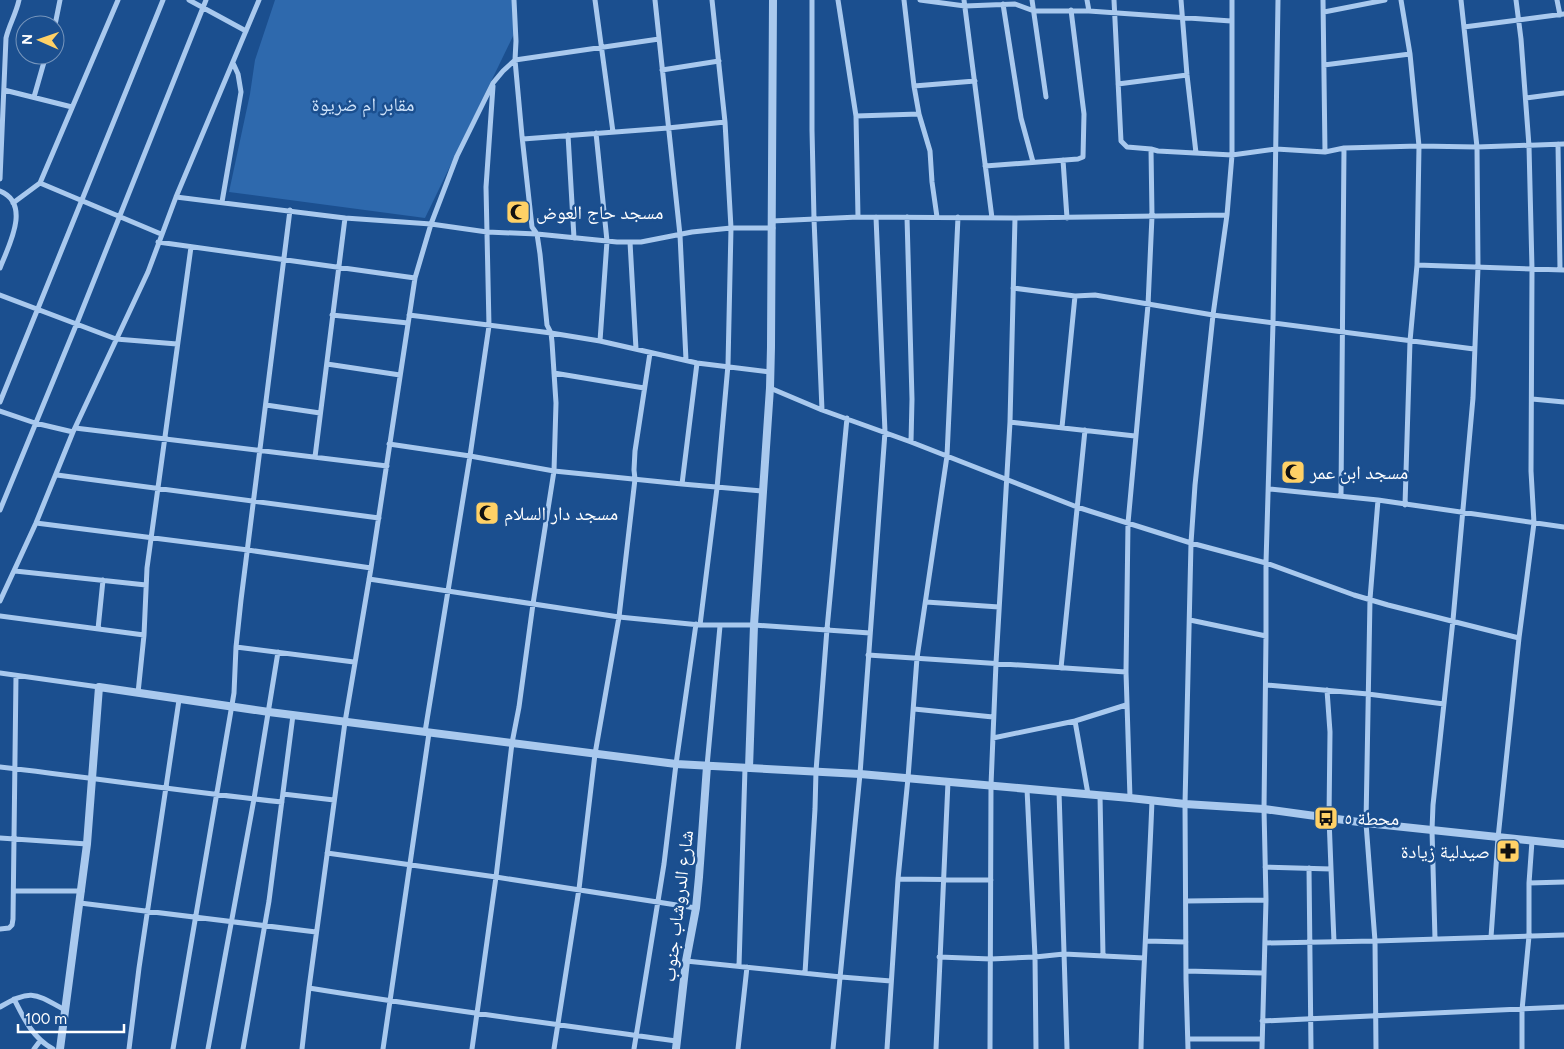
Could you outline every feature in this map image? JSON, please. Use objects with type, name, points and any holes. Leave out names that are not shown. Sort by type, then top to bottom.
[{"type":"street","points":[[0,179],[6,38],[16,13],[18,0]]},
{"type":"street","points":[[57,15],[60,0]]},
{"type":"street","points":[[13,204],[40,183],[118,0]]},
{"type":"street","points":[[0,402],[163,0]]},
{"type":"street","points":[[189,0],[246,31]]},
{"type":"street","points":[[0,510],[77,324],[206,0]]},
{"type":"street","points":[[0,602],[57,475],[74,430],[148,272],[176,197],[259,0]]},
{"type":"street","points":[[472,1049],[496,877],[512,743],[520,706],[533,604],[554,471],[556,404],[551,332],[547,325],[540,254],[532,222],[515,60],[514,0]]},
{"type":"street","points":[[595,0],[613,132]]},
{"type":"street","points":[[654,0],[680,235],[686,360]]},
{"type":"street","points":[[634,1049],[658,902],[671,814],[676,764],[718,488],[728,365],[731,228],[725,122],[712,0]]},
{"type":"street","points":[[738,966],[754,626],[770,388],[773,0]]},
{"type":"street","points":[[812,0],[814,220],[822,410]]},
{"type":"street","points":[[838,0],[856,116],[858,217]]},
{"type":"street","points":[[904,0],[914,86],[919,114],[930,151],[937,217]]},
{"type":"street","points":[[920,0],[1015,4],[1034,11],[1089,10],[1231,21]]},
{"type":"street","points":[[1032,0],[1046,97]]},
{"type":"street","points":[[1087,0],[1089,10]]},
{"type":"street","points":[[1114,0],[1122,141],[1127,147],[1145,147],[1158,151],[1196,152],[1232,156],[1276,149],[1325,152],[1344,148],[1561,144],[1562,270],[1417,265]]},
{"type":"street","points":[[1181,0],[1196,152]]},
{"type":"street","points":[[1188,1049],[1185,804],[1191,543],[1213,315],[1227,215],[1232,156],[1232,0]]},
{"type":"street","points":[[1262,1049],[1266,900],[1264,809],[1266,563],[1274,323],[1278,0]]},
{"type":"street","points":[[1323,0],[1325,152]]},
{"type":"street","points":[[1324,12],[1385,0]]},
{"type":"street","points":[[1401,0],[1410,54],[1419,146],[1417,265],[1410,341],[1406,505]]},
{"type":"street","points":[[1435,939],[1433,805],[1453,620],[1473,398],[1478,267],[1477,147],[1461,0]]},
{"type":"street","points":[[1491,937],[1498,838],[1519,638],[1534,523],[1531,471],[1532,269],[1529,146],[1516,0]]},
{"type":"street","points":[[1464,28],[1562,14],[1557,0]]},
{"type":"street","points":[[965,3],[992,218]]},
{"type":"street","points":[[1003,4],[1022,118],[1033,162]]},
{"type":"street","points":[[985,166],[1078,159],[1083,157],[1084,114],[1071,10]]},
{"type":"street","points":[[302,1049],[308,988],[344,722],[372,568],[415,278],[431,224],[457,156],[493,83],[515,60],[659,39]]},
{"type":"street","points":[[1324,65],[1410,54]]},
{"type":"street","points":[[662,70],[719,61]]},
{"type":"street","points":[[222,202],[241,92],[238,74],[232,63]]},
{"type":"street","points":[[34,97],[43,65]]},
{"type":"street","points":[[1118,84],[1187,75]]},
{"type":"street","points":[[914,86],[974,81]]},
{"type":"street","points":[[383,1049],[427,733],[489,326],[486,180],[493,83]]},
{"type":"street","points":[[4,90],[72,107]]},
{"type":"street","points":[[1526,98],[1564,93]]},
{"type":"street","points":[[856,116],[919,114]]},
{"type":"street","points":[[523,139],[725,122]]},
{"type":"street","points":[[596,133],[607,241],[600,341]]},
{"type":"street","points":[[568,136],[574,238]]},
{"type":"street","points":[[1341,496],[1344,148]]},
{"type":"street","points":[[1130,798],[1126,705],[1128,523],[1148,305],[1152,216],[1151,149]]},
{"type":"street","points":[[1064,160],[1067,218]]},
{"type":"street","points":[[40,183],[161,234]]},
{"type":"street","points":[[0,191],[5,193],[13,204],[17,219],[0,268]]},
{"type":"street","points":[[176,197],[344,218],[431,224],[487,232],[630,242],[641,242],[731,228],[858,217],[1067,218],[1227,215]]},
{"type":"street","points":[[173,1049],[235,687],[236,647],[290,210]]},
{"type":"street","points":[[834,1049],[860,774],[885,432],[876,217]]},
{"type":"street","points":[[907,217],[912,373],[911,442]]},
{"type":"street","points":[[886,1049],[917,658],[947,456],[958,217]]},
{"type":"street","points":[[315,457],[344,218]]},
{"type":"street","points":[[990,1049],[991,785],[993,716],[1010,422],[1014,218]]},
{"type":"street","points":[[158,242],[415,278]]},
{"type":"street","points":[[630,242],[636,349]]},
{"type":"street","points":[[138,693],[144,635],[150,538],[191,247]]},
{"type":"street","points":[[1013,288],[1075,296],[1095,295],[1213,315],[1474,350]]},
{"type":"street","points":[[0,295],[116,339],[177,344]]},
{"type":"street","points":[[1062,427],[1075,296]]},
{"type":"street","points":[[332,315],[408,324]]},
{"type":"street","points":[[409,315],[551,332],[686,360],[770,372]]},
{"type":"street","points":[[554,1049],[578,889],[595,754],[619,616],[635,479],[634,461],[650,353]]},
{"type":"street","points":[[682,484],[697,362]]},
{"type":"street","points":[[327,364],[400,375]]},
{"type":"street","points":[[554,373],[644,388]]},
{"type":"street","points":[[770,388],[822,410],[885,432],[1077,507],[1191,543],[1266,563],[1354,595],[1519,638]]},
{"type":"street","points":[[1532,399],[1564,402]]},
{"type":"street","points":[[266,405],[320,413]]},
{"type":"street","points":[[0,410],[35,422],[74,430],[387,466]]},
{"type":"street","points":[[805,973],[816,771],[847,418]]},
{"type":"street","points":[[1010,422],[1136,436]]},
{"type":"street","points":[[1061,668],[1085,430]]},
{"type":"street","points":[[389,444],[554,471],[762,491]]},
{"type":"street","points":[[57,475],[379,518]]},
{"type":"street","points":[[1269,489],[1378,500],[1564,527]]},
{"type":"street","points":[[1376,1049],[1375,941],[1366,823],[1370,599],[1378,500]]},
{"type":"street","points":[[36,523],[372,568]]},
{"type":"street","points":[[15,571],[146,585]]},
{"type":"street","points":[[369,579],[533,604],[698,625],[827,629],[870,633]]},
{"type":"street","points":[[98,629],[103,580]]},
{"type":"street","points":[[926,602],[999,607]]},
{"type":"street","points":[[0,616],[144,635]]},
{"type":"street","points":[[1190,620],[1266,636]]},
{"type":"street","points":[[707,766],[720,626]]},
{"type":"street","points":[[236,647],[354,662]]},
{"type":"street","points":[[208,1049],[254,799],[278,652]]},
{"type":"street","points":[[868,654],[1126,672]]},
{"type":"street","points":[[0,673],[179,700],[676,764],[860,774],[1185,804],[1264,809],[1366,823],[1564,844]]},
{"type":"street","points":[[0,929],[9,928],[12,925],[16,676]]},
{"type":"street","points":[[1266,686],[1368,694],[1444,704]]},
{"type":"street","points":[[60,1049],[82,891],[99,687]]},
{"type":"street","points":[[1327,690],[1330,732],[1329,818],[1334,942]]},
{"type":"street","points":[[129,1049],[179,700]]},
{"type":"street","points":[[993,738],[1075,721],[1126,705]]},
{"type":"street","points":[[914,709],[993,716]]},
{"type":"street","points":[[243,1049],[265,925],[293,715]]},
{"type":"street","points":[[1075,721],[1088,794]]},
{"type":"street","points":[[0,766],[282,802]]},
{"type":"street","name":"شارع الدروشاب جنوب","points":[[677,1045],[686,961],[696,908],[707,766]]},
{"type":"street","points":[[936,1049],[948,782]]},
{"type":"street","points":[[1027,789],[1035,957],[1036,1049]]},
{"type":"street","points":[[1059,791],[1067,1049]]},
{"type":"street","points":[[283,794],[334,800]]},
{"type":"street","points":[[1100,795],[1103,956]]},
{"type":"street","points":[[1141,1049],[1152,800]]},
{"type":"street","points":[[0,838],[87,844]]},
{"type":"street","points":[[1522,1049],[1522,1010],[1529,936],[1529,883],[1532,841]]},
{"type":"street","points":[[327,853],[696,908]]},
{"type":"street","points":[[1265,867],[1331,869]]},
{"type":"street","points":[[1309,868],[1311,1049]]},
{"type":"street","points":[[898,879],[991,880]]},
{"type":"street","points":[[1529,883],[1564,882]]},
{"type":"street","points":[[14,891],[82,891]]},
{"type":"street","points":[[1186,902],[1266,900]]},
{"type":"street","points":[[80,903],[316,932]]},
{"type":"street","points":[[1265,943],[1564,935]]},
{"type":"street","points":[[1146,941],[1186,942]]},
{"type":"street","points":[[939,957],[991,959],[1064,954],[1144,958]]},
{"type":"street","points":[[686,961],[891,981]]},
{"type":"street","points":[[738,1049],[746,967]]},
{"type":"street","points":[[1186,971],[1263,973]]},
{"type":"street","points":[[308,988],[557,1026],[636,1035],[677,1045]]},
{"type":"street","points":[[0,1007],[20,996],[33,994],[65,1010]]},
{"type":"street","points":[[14,999],[26,1022],[40,1041],[52,1049]]},
{"type":"street","points":[[0,1001],[8,1002]]},
{"type":"street","points":[[1262,1021],[1564,1007]]},
{"type":"street","points":[[1188,1039],[1262,1039]]},
{"type":"street","points":[[34,1049],[40,1041]]},
{"type":"green space","name":"مقابر ام ضريوة","points":[[275,0],[512,0],[514,34],[425,218],[229,192],[250,94],[255,60]]},
{"type":"place","name":"مسجد حاج العوض","points":[[518,212]]},
{"type":"place","name":"مسجد ابن عمر","points":[[1293,472]]},
{"type":"place","name":"مسجد دار السلام","points":[[487,513]]},
{"type":"place","name":"محطة ٥","points":[[1326,818]]},
{"type":"place","name":"صيدلية زيادة","points":[[1508,851]]}]
